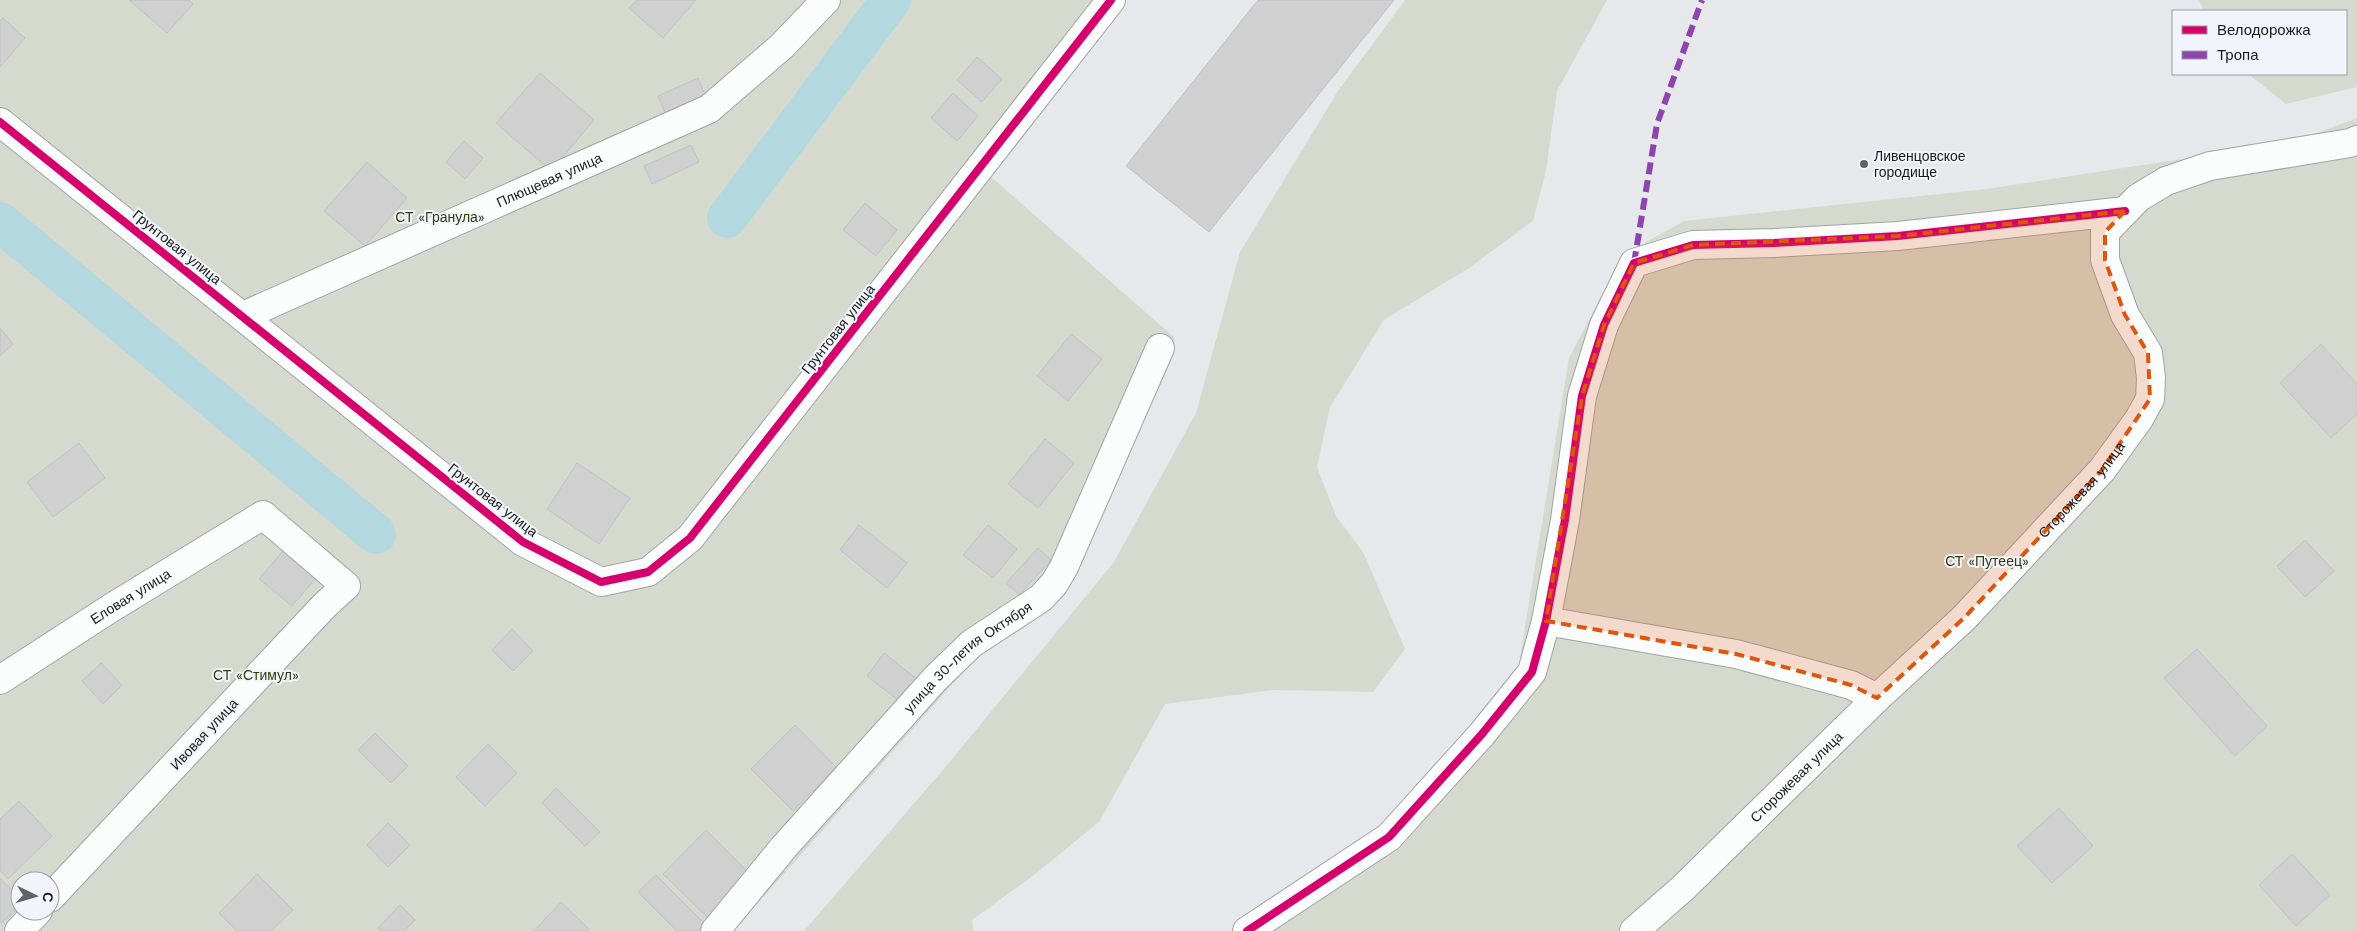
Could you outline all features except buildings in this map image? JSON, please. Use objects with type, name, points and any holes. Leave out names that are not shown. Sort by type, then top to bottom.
[{"type":"street","name":"Плющевая улица","points":[[243,316],[710,109],[782,46],[826,0]]},
{"type":"street","name":"Грунтовая улица","points":[[0,122],[523,542],[601,582],[648,572],[690,538],[1111,0]]},
{"type":"street","name":"Сторожевая улица","points":[[1634,931],[1682,888],[1877,698],[1964,618],[2102,470],[2139,419],[2150,399],[2152,378],[2148,353],[2125,315],[2105,260],[2105,232],[2138,198],[2166,180],[2210,166],[2357,140]]},
{"type":"street","points":[[1246,931],[1389,837],[1482,734],[1532,672],[1546,621],[1565,520],[1582,396],[1604,325],[1634,263],[1693,245],[1774,243],[1898,236],[2125,211]]},
{"type":"street","name":"улица 30-летия Октября","points":[[715,931],[784,847],[935,679],[971,644],[1042,598],[1054,584],[1064,567],[1160,348]]},
{"type":"street","name":"Еловая улица","points":[[0,680],[111,608],[263,515]]},
{"type":"street","name":"Ивовая улица","points":[[60,887],[324,606],[346,586],[263,515]]},
{"type":"street","points":[[1546,621],[1736,654],[1851,685],[1877,698]]},
{"type":"street","points":[[19,931],[28,921]]},
{"type":"highlighted area","points":[[2125,211],[2105,232],[2105,260],[2125,315],[2148,353],[2150,399],[2102,470],[1964,618],[1877,698],[1851,685],[1736,654],[1546,621],[1582,396],[1604,325],[1634,263],[1693,245],[1898,236]]},
{"type":"green space","name":"СТ «Стимул»","points":[[0,0],[1116,0],[989,175],[1175,338],[1055,569],[733,931],[0,931]]},
{"type":"green space","points":[[1405,0],[1607,0],[1557,91],[1546,171],[1533,221],[1469,268],[1384,320],[1330,407],[1317,467],[1336,516],[1363,552],[1405,649],[1373,692],[1273,690],[1165,704],[1099,822],[1034,875],[972,920],[973,931],[804,931],[948,764],[1114,562],[1196,413],[1240,252],[1338,91]]},
{"type":"green space","points":[[2199,0],[2357,0],[2357,87],[2286,104],[2249,75],[2347,75],[2347,10],[2204,10]]},
{"type":"green space","name":"СТ «Путеец»","points":[[2357,118],[2357,931],[1272,931],[1514,694],[1569,358],[1623,255],[1684,221],[1987,189],[2293,142]]},
{"type":"waterway","points":[[727,218],[891,0]]},
{"type":"waterway","points":[[0,222],[376,534]]},
{"type":"marked path","points":[[1634,263],[1657,124],[1702,0]]},
{"type":"cycle path","points":[[0,122],[523,542],[601,582],[648,572],[690,538],[1111,0]]},
{"type":"cycle path","points":[[1247,931],[1389,837],[1482,734],[1532,672],[1546,621],[1565,520],[1582,396],[1604,325],[1634,263],[1693,245],[1774,243],[1898,236],[2125,211]]},
{"type":"place","name":"Ливенцовское городище","points":[[1864,164]]},
{"type":"park label","name":"СТ «Гранула»","points":[[440,217]]}]
